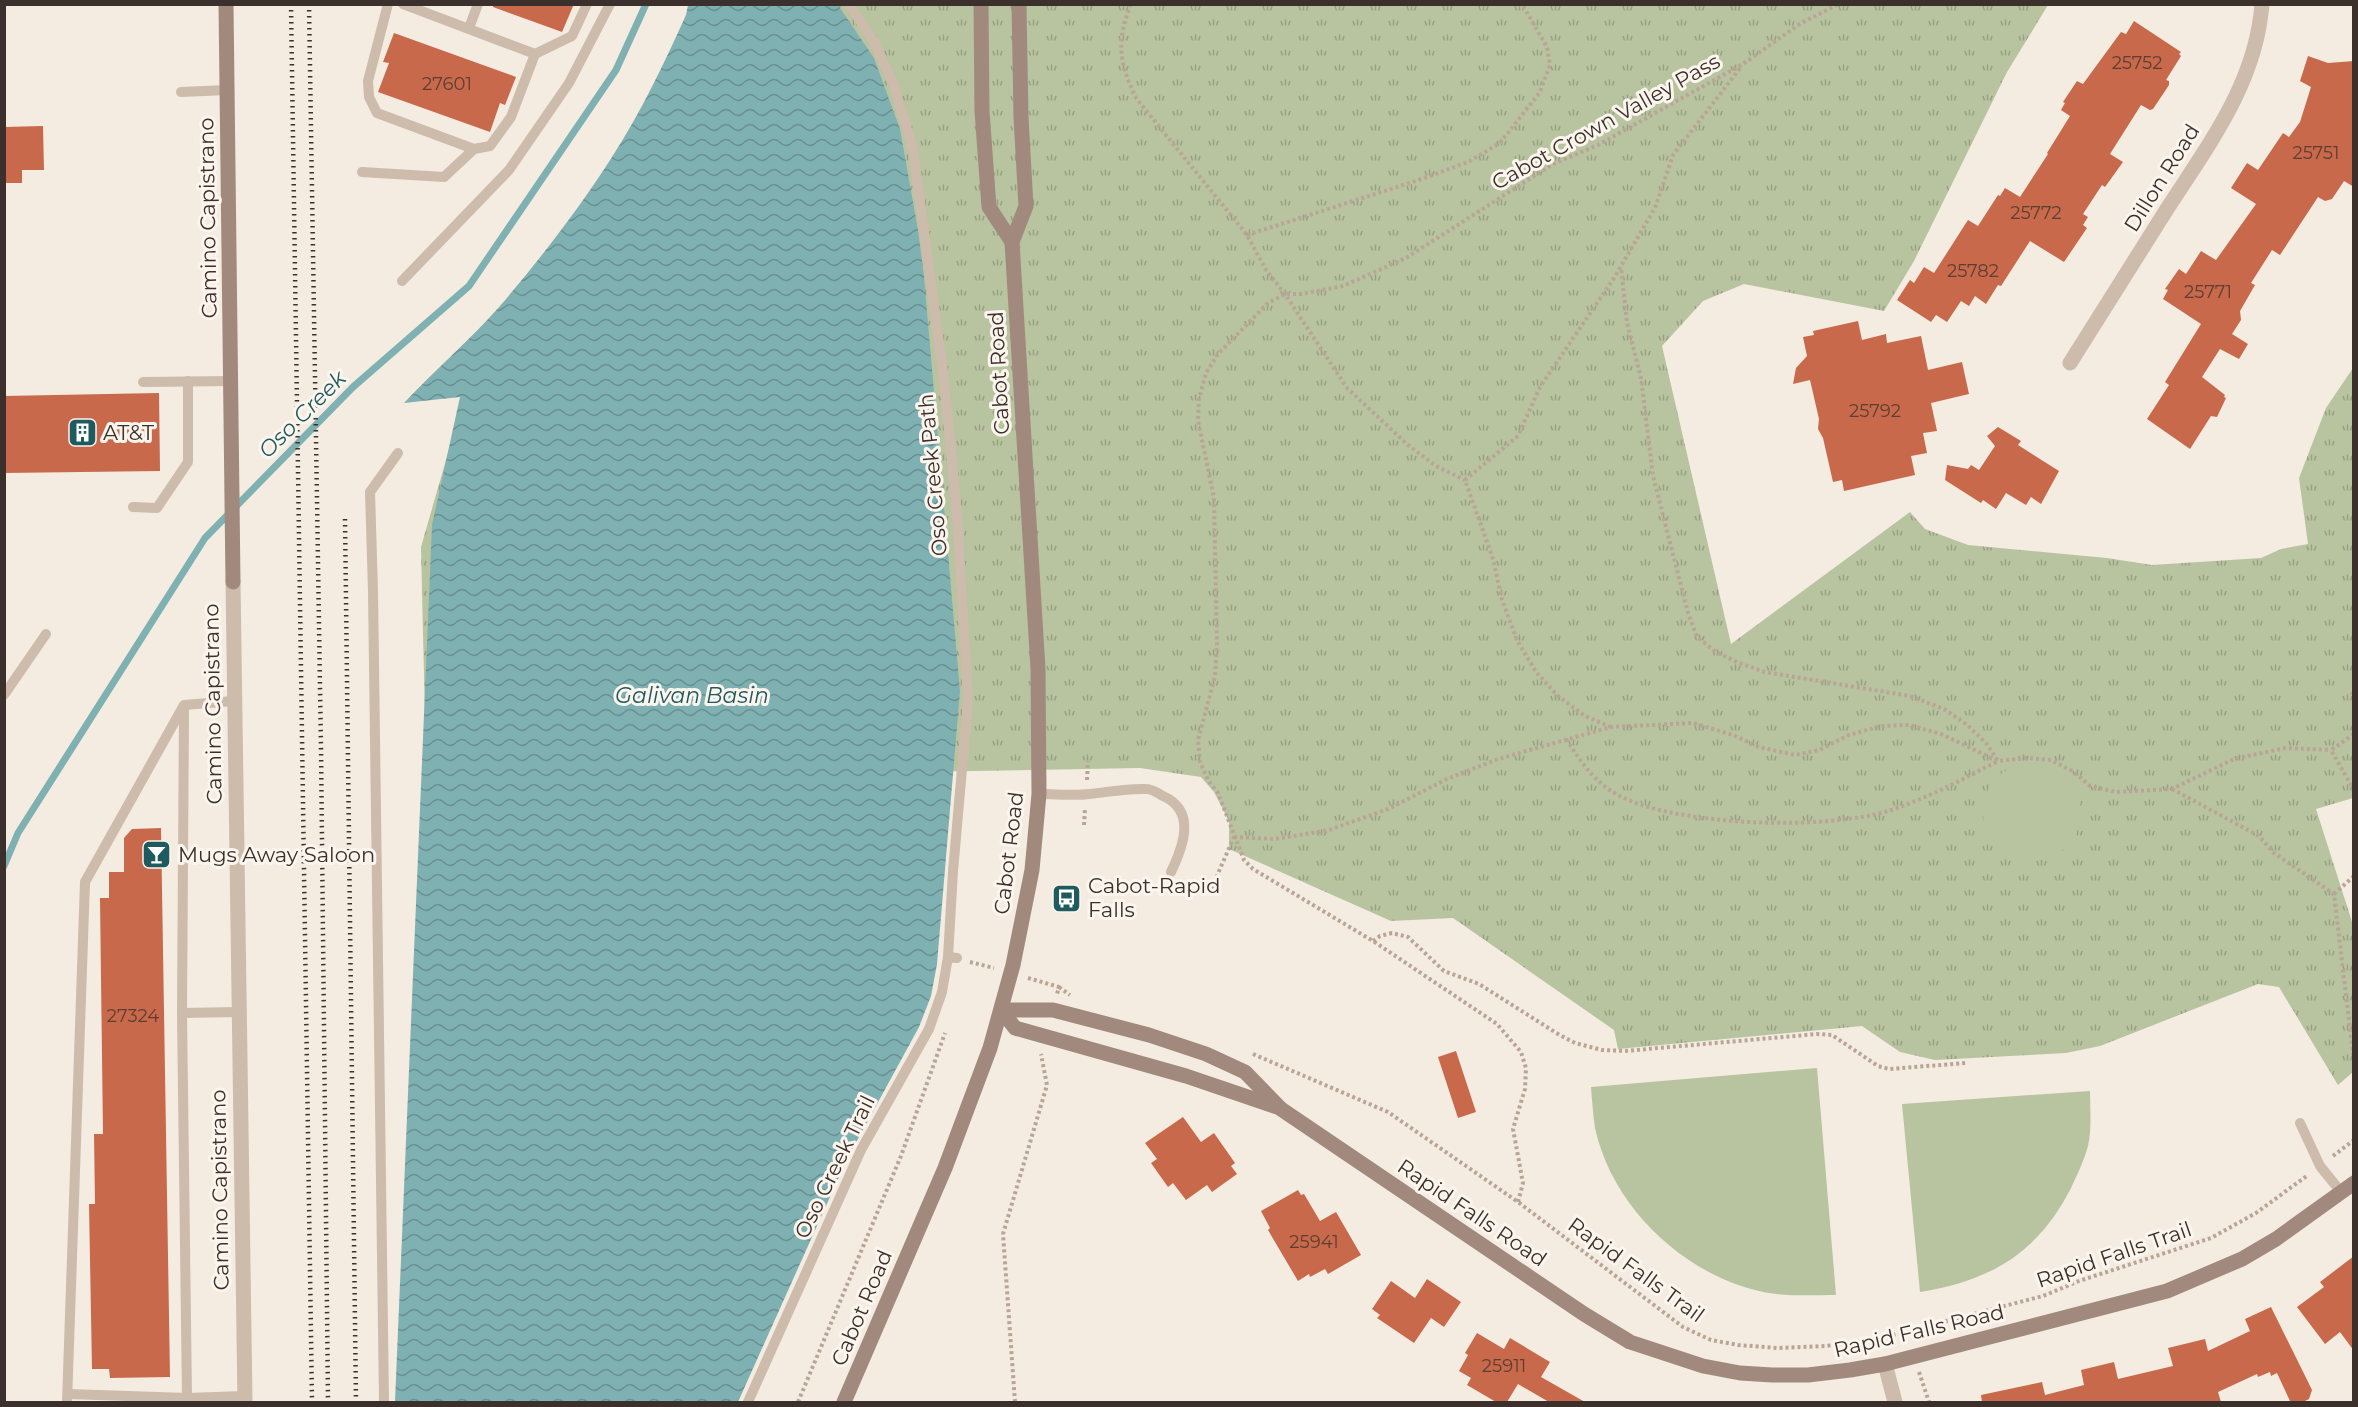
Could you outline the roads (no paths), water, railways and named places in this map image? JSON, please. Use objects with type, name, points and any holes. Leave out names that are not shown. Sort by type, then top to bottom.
[{"type":"street","name":"Camino Capistrano","points":[[226,4],[244,1399]]},
{"type":"street","name":"Cabot Road","points":[[981,4],[982,111],[989,207],[1012,242]]},
{"type":"street","name":"Cabot Road","points":[[844,1402],[945,1168],[990,1048],[1013,965],[1032,870],[1039,794],[1038,659],[1012,242],[1026,206],[1018,4]]},
{"type":"street","name":"Dillon Road","points":[[2070,363],[2228,113],[2246,78],[2260,31],[2262,4]]},
{"type":"street","name":"Rapid Falls Road","points":[[1001,1010],[1015,1028],[1186,1076],[1281,1109]]},
{"type":"street","name":"Rapid Falls Road","points":[[1001,1010],[1053,1010],[1149,1035],[1206,1054],[1245,1072],[1281,1109],[1584,1314],[1630,1342],[1703,1366],[1740,1373],[1808,1375],[1885,1364],[2177,1288],[2242,1259],[2276,1239],[2354,1183]]},
{"type":"street","points":[[1885,1364],[1895,1402]]},
{"type":"lane","points":[[388,4],[368,81],[369,97],[377,113],[474,149],[490,146],[511,117],[535,54],[572,36],[587,4]]},
{"type":"lane","points":[[402,4],[535,54]]},
{"type":"lane","points":[[469,28],[478,4]]},
{"type":"lane","points":[[402,281],[509,170],[570,83],[610,4]]},
{"type":"lane","name":"Oso Creek Path","points":[[849,4],[874,42],[893,83],[913,149],[944,380],[957,514],[968,701],[953,871],[953,958]]},
{"type":"lane","points":[[181,92],[227,90]]},
{"type":"lane","points":[[362,172],[444,177],[474,149]]},
{"type":"lane","points":[[133,507],[157,508],[188,462],[188,381]]},
{"type":"lane","points":[[143,382],[231,381]]},
{"type":"lane","points":[[384,1402],[370,492],[398,453]]},
{"type":"lane","points":[[4,695],[46,634]]},
{"type":"lane","points":[[184,705],[234,701]]},
{"type":"lane","points":[[184,705],[182,1013],[187,1400]]},
{"type":"lane","points":[[184,705],[85,882],[67,1398],[244,1399]]},
{"type":"lane","points":[[1039,794],[1086,794],[1149,789],[1168,798],[1178,806],[1184,819],[1185,836],[1171,872]]},
{"type":"lane","name":"Oso Creek Trail","points":[[748,1402],[861,1150],[929,1029],[953,958]]},
{"type":"lane","points":[[182,1013],[239,1012]]},
{"type":"lane","points":[[2300,1124],[2320,1166],[2341,1192]]},
{"type":"water","name":"Galivan Basin","points":[[688,5],[838,5],[874,58],[900,129],[924,277],[960,691],[937,964],[931,996],[919,1027],[847,1159],[738,1402],[395,1402],[432,525],[460,397],[404,403],[500,306],[586,196],[623,140],[661,70],[686,15]]},
{"type":"waterway","name":"Oso Creek","points":[[4,866],[18,833],[205,538],[353,387],[469,286],[616,70],[646,4]]},
{"type":"railway","points":[[291,4],[312,1402]]},
{"type":"railway","points":[[309,4],[321,748],[328,1402]]},
{"type":"railway","points":[[345,519],[356,1402]]},
{"type":"place","name":"AT&T","points":[[82,433]]},
{"type":"place","name":"Mugs Away Saloon","points":[[157,855]]},
{"type":"place","name":"Cabot-Rapid Falls","points":[[1067,898]]}]
